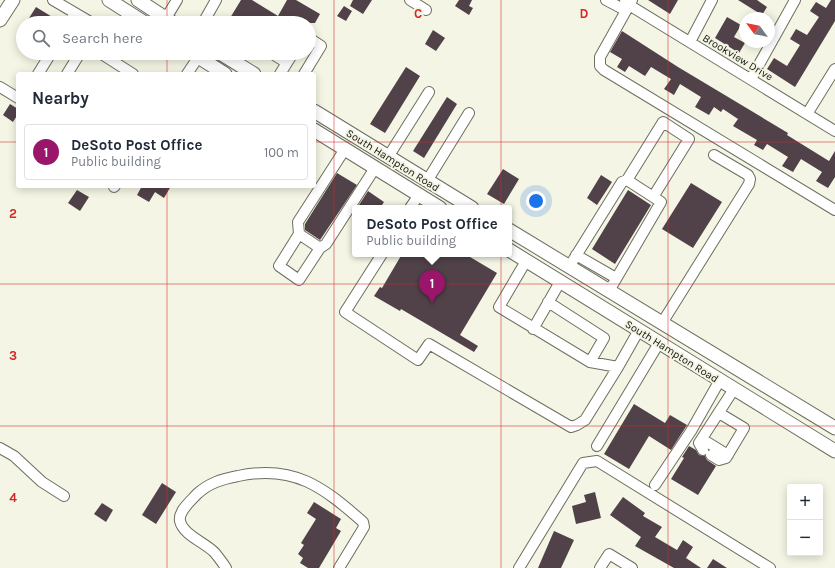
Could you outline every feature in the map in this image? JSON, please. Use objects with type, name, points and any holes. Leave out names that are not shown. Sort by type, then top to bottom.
[{"type":"main road","points":[[0,20],[13,0]]},
{"type":"main road","points":[[109,0],[134,16]]},
{"type":"main road","points":[[138,0],[162,16]]},
{"type":"main road","points":[[204,60],[217,72]]},
{"type":"main road","points":[[231,60],[251,72]]},
{"type":"main road","name":"South Hampton Road","points":[[316,112],[467,205]]},
{"type":"main road","name":"South Hampton Road","points":[[316,131],[435,205]]},
{"type":"main road","points":[[344,149],[353,135]]},
{"type":"main road","points":[[419,195],[427,181]]},
{"type":"main road","name":"South Hampton Road","points":[[512,232],[833,426]]},
{"type":"main road","name":"South Hampton Road","points":[[512,252],[835,450]]},
{"type":"main road","points":[[560,282],[569,267]]},
{"type":"main road","points":[[639,330],[649,315]]},
{"type":"main road","points":[[821,442],[833,426]]},
{"type":"street","points":[[171,16],[177,0]]},
{"type":"street","points":[[206,16],[216,0]]},
{"type":"street","points":[[410,0],[426,10]]},
{"type":"street","name":"Brookview Drive","points":[[606,0],[628,4],[835,130]]},
{"type":"street","points":[[690,42],[712,0]]},
{"type":"street","points":[[751,79],[795,0]]},
{"type":"street","points":[[59,2],[80,16]]},
{"type":"street","points":[[628,4],[600,57],[600,66],[604,70],[835,210]]},
{"type":"street","points":[[316,43],[321,46],[316,54]]},
{"type":"street","points":[[39,72],[47,60]]},
{"type":"street","points":[[68,72],[76,60]]},
{"type":"street","points":[[111,60],[130,72]]},
{"type":"street","points":[[188,72],[194,60]]},
{"type":"street","points":[[282,60],[287,63]]},
{"type":"street","points":[[281,72],[289,60]]},
{"type":"street","points":[[305,72],[312,60]]},
{"type":"street","points":[[807,114],[835,69]]},
{"type":"street","points":[[0,87],[16,97]]},
{"type":"street","points":[[388,157],[429,92]]},
{"type":"street","points":[[427,181],[469,113]]},
{"type":"street","points":[[569,267],[622,182],[626,180],[663,122],[689,139],[653,197]]},
{"type":"street","points":[[344,149],[298,222],[299,234],[279,266],[300,280],[320,248],[326,244],[375,168]]},
{"type":"street","points":[[662,323],[749,184],[750,179],[748,175],[714,155]]},
{"type":"street","points":[[609,291],[662,202],[626,180]]},
{"type":"street","points":[[412,205],[419,195]]},
{"type":"street","points":[[299,234],[320,248]]},
{"type":"street","points":[[576,255],[616,278]]},
{"type":"street","points":[[380,257],[345,312],[418,360],[429,344],[571,426],[577,426],[585,420],[639,330]]},
{"type":"street","points":[[526,261],[499,307],[533,329],[590,362],[618,367]]},
{"type":"street","points":[[533,329],[560,282]]},
{"type":"street","points":[[548,302],[604,338],[590,362]]},
{"type":"street","points":[[597,446],[659,343]]},
{"type":"street","points":[[655,486],[691,431],[720,380]]},
{"type":"street","points":[[719,413],[744,428],[726,458],[719,460],[707,453],[699,443],[734,389]]},
{"type":"street","points":[[702,439],[728,455]]},
{"type":"street","points":[[0,448],[14,456],[42,482],[64,496]]},
{"type":"street","points":[[519,568],[583,463],[598,462],[770,568]]},
{"type":"street","points":[[226,568],[215,553],[187,533],[180,523],[180,516],[186,505],[203,489],[219,480],[248,474],[277,473],[302,478],[315,485],[340,501],[363,522],[364,527],[339,568]]},
{"type":"street","points":[[600,568],[609,554],[632,568]]},
{"type":"building","points":[[241,0],[252,0],[278,16],[231,16]]},
{"type":"building","points":[[287,0],[296,0],[320,14],[316,21],[316,16],[278,16]]},
{"type":"building","points":[[353,0],[372,0],[363,14],[350,6]]},
{"type":"building","points":[[459,0],[472,0],[469,6],[473,8],[469,15],[455,6]]},
{"type":"building","points":[[648,0],[678,0],[670,14]]},
{"type":"building","points":[[738,0],[757,0],[767,7],[764,12],[757,12]]},
{"type":"building","points":[[831,0],[835,0],[835,21],[795,87],[767,69],[774,58],[787,66],[800,45],[790,39],[796,29],[807,35],[819,17],[810,11],[816,2],[826,8]]},
{"type":"building","points":[[344,6],[352,11],[346,21],[337,16]]},
{"type":"building","points":[[36,7],[51,16],[30,16]]},
{"type":"building","points":[[727,17],[739,24],[739,28],[734,37],[739,40],[739,48],[742,48],[739,53],[715,38]]},
{"type":"building","points":[[433,30],[445,38],[436,51],[425,44]]},
{"type":"building","points":[[622,31],[678,67],[788,133],[787,135],[829,161],[835,151],[835,177],[828,188],[816,181],[822,172],[801,159],[793,172],[782,166],[788,157],[767,144],[763,150],[754,145],[757,140],[733,126],[738,119],[723,109],[721,112],[714,107],[709,115],[695,107],[701,97],[680,84],[674,95],[664,89],[671,79],[651,67],[645,76],[629,66],[625,72],[617,67],[622,59],[610,52]]},
{"type":"building","points":[[406,67],[420,76],[385,133],[370,124]]},
{"type":"building","points":[[447,97],[457,104],[424,158],[413,151]]},
{"type":"building","points":[[10,104],[16,108],[16,117],[13,122],[3,115]]},
{"type":"building","points":[[503,169],[519,179],[504,204],[487,194]]},
{"type":"building","points":[[337,173],[357,185],[320,240],[305,230],[305,224]]},
{"type":"building","points":[[601,175],[612,182],[597,205],[587,198]]},
{"type":"building","points":[[691,183],[722,202],[693,248],[662,229]]},
{"type":"building","points":[[141,188],[170,188],[164,198],[155,192],[149,202],[137,195]]},
{"type":"building","points":[[77,190],[89,197],[80,211],[68,203]]},
{"type":"building","points":[[628,190],[651,205],[615,264],[592,249]]},
{"type":"building","points":[[368,191],[384,202],[382,205],[359,205]]},
{"type":"building","points":[[400,257],[434,257],[437,259],[438,257],[470,257],[497,273],[460,335],[478,346],[474,352],[401,309],[400,311],[374,296],[380,287],[382,288]]},
{"type":"building","points":[[634,404],[665,423],[670,415],[687,425],[671,450],[649,436],[629,469],[604,454]]},
{"type":"building","points":[[689,446],[696,450],[699,455],[705,456],[707,460],[716,466],[698,495],[671,479],[684,458],[682,457]]},
{"type":"building","points":[[162,483],[176,492],[156,524],[142,515]]},
{"type":"building","points":[[595,492],[601,518],[576,524],[572,506],[586,502],[584,495]]},
{"type":"building","points":[[623,497],[645,513],[643,516],[662,527],[655,537],[677,550],[683,540],[693,547],[686,558],[701,568],[674,568],[635,546],[641,537],[610,515]]},
{"type":"building","points":[[314,502],[341,519],[336,528],[341,531],[319,568],[308,568],[300,563],[303,558],[298,554],[304,545],[301,543],[316,519],[307,513]]},
{"type":"building","points":[[102,503],[113,510],[106,522],[94,514]]},
{"type":"building","points":[[554,531],[574,540],[561,568],[538,568]]},
{"type":"building","points":[[713,559],[727,568],[707,568]]},
{"type":"place","name":"DeSoto Post Office","points":[[432,303]]}]
